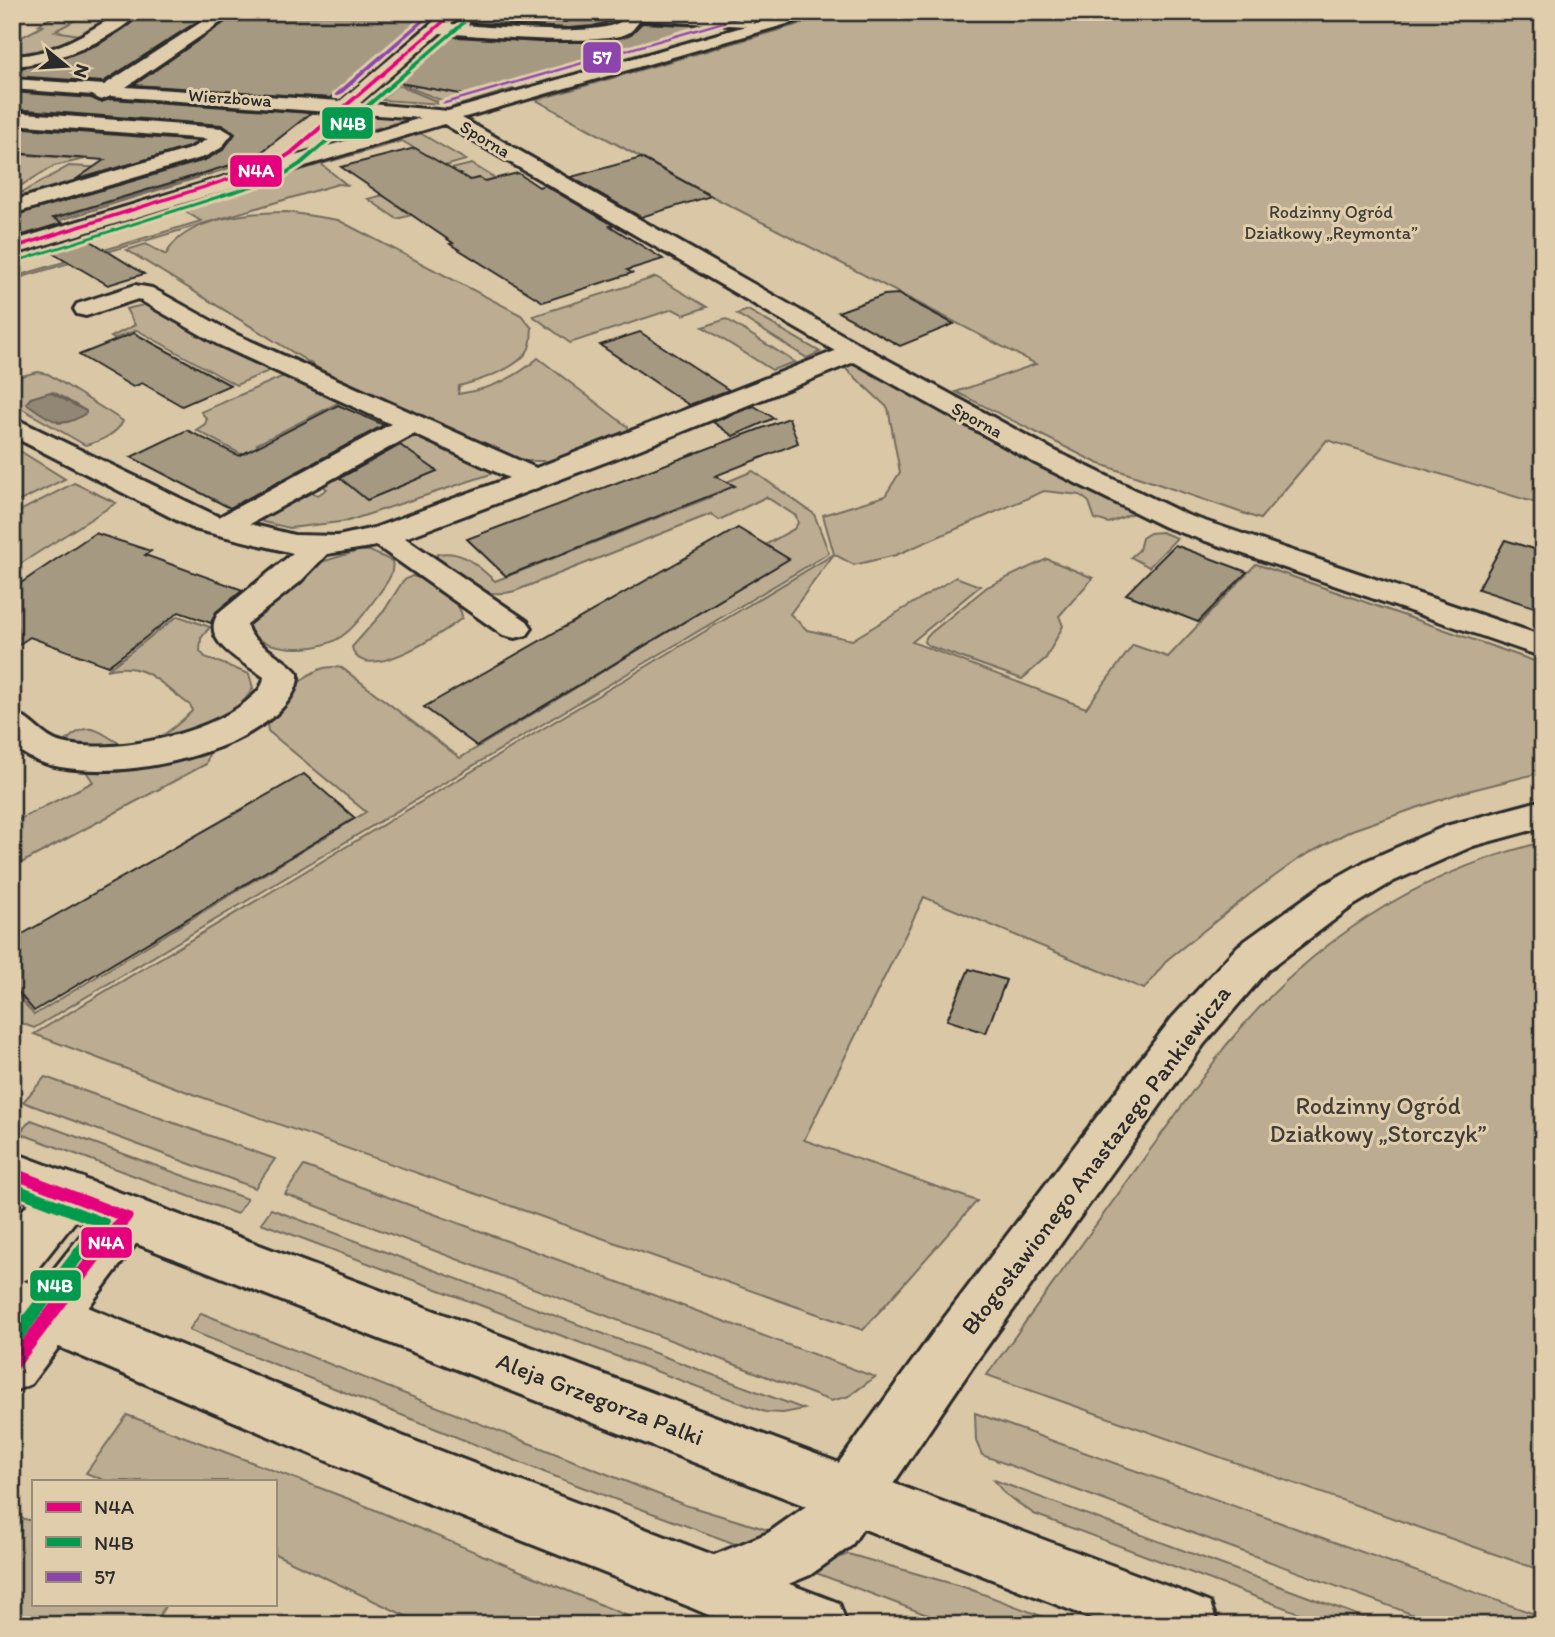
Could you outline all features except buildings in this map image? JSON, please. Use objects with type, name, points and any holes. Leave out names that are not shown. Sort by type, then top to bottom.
[{"type":"street","points":[[12,61],[29,62],[54,55],[132,12]]},
{"type":"street","points":[[60,121],[228,12]]},
{"type":"street","points":[[259,172],[291,153],[455,12]]},
{"type":"street","points":[[589,12],[749,21],[765,25]]},
{"type":"street","points":[[14,246],[447,116],[812,12]]},
{"type":"street","points":[[437,28],[555,35],[604,33],[623,29],[636,15]]},
{"type":"street","name":"Wierzbowa","points":[[12,84],[430,111],[447,116]]},
{"type":"street","name":"Sporna","points":[[447,116],[585,199],[855,352],[1043,456],[1185,525],[1543,647]]},
{"type":"street","points":[[12,118],[222,134],[214,144],[197,153],[12,208]]},
{"type":"street","points":[[86,309],[135,292],[144,293],[226,339],[535,479]]},
{"type":"street","points":[[12,425],[86,464],[221,528],[269,540],[318,546],[382,536],[535,479],[855,352]]},
{"type":"street","points":[[221,528],[412,424]]},
{"type":"street","points":[[382,536],[515,628]]},
{"type":"street","points":[[12,724],[36,746],[59,755],[90,757],[128,755],[169,748],[212,735],[250,719],[272,698],[282,681],[281,674],[239,644],[230,633],[230,621],[289,575],[318,546]]},
{"type":"street","name":"Błogosławionego Anastazego Pankiewicza","points":[[711,1586],[780,1560],[811,1543],[830,1525],[853,1496],[893,1433],[947,1358],[1172,1052],[1219,993],[1254,958],[1307,916],[1380,870],[1460,836],[1543,813]]},
{"type":"street","name":"Aleja Grzegorza Palki","points":[[12,1173],[1188,1625]]},
{"type":"street","points":[[12,1261],[67,1194]]},
{"type":"street","points":[[12,1365],[31,1309],[126,1217]]},
{"type":"street","points":[[31,1309],[606,1546],[817,1625]]},
{"type":"shaded area","points":[[62,12],[127,12],[68,45],[15,41],[44,26],[38,25]]},
{"type":"shaded area","points":[[50,392],[86,413],[69,422],[54,421],[26,403],[31,398]]},
{"type":"green space","points":[[62,12],[90,12],[55,31],[85,36],[53,52],[12,58],[12,42],[43,26],[38,25]]},
{"type":"green space","points":[[475,12],[545,12],[542,16],[626,20],[599,31],[605,24],[489,17],[486,20],[468,19]]},
{"type":"green space","name":"Rodzinny Ogród Działkowy „Reymonta”","points":[[841,12],[1543,12],[1543,505],[1327,440],[1260,519],[1097,463],[956,392],[1036,364],[700,190],[536,100]]},
{"type":"green space","points":[[412,72],[409,85],[472,96],[504,86],[512,89],[460,105],[451,104],[400,84]]},
{"type":"green space","points":[[398,85],[443,104],[381,100]]},
{"type":"green space","points":[[364,114],[409,117],[410,119],[334,140]]},
{"type":"green space","points":[[12,124],[208,136],[210,143],[173,157],[12,138]]},
{"type":"green space","points":[[420,133],[466,160],[445,166],[402,141],[321,164],[347,185],[338,184],[12,280],[12,275],[24,274],[201,221],[181,209],[12,260]]},
{"type":"green space","points":[[12,154],[85,159],[54,166],[12,191]]},
{"type":"green space","points":[[202,157],[230,168],[19,233],[15,231],[212,172],[190,161]]},
{"type":"green space","points":[[472,164],[511,188],[495,188],[479,178],[392,201],[406,212],[425,207],[430,210],[397,219],[368,199],[460,176],[451,169]]},
{"type":"green space","points":[[69,166],[127,169],[92,176],[12,205],[12,198]]},
{"type":"green space","points":[[287,212],[338,220],[521,315],[532,328],[531,343],[526,353],[500,372],[459,386],[458,394],[501,382],[538,358],[628,427],[629,431],[548,461],[519,461],[333,377],[127,250],[146,244],[166,255],[187,233],[202,225],[237,216]]},
{"type":"green space","points":[[656,277],[707,307],[684,315],[673,309],[570,343],[533,316]]},
{"type":"green space","points":[[148,304],[276,368],[236,385],[137,330],[114,339],[111,337],[135,325],[126,309]]},
{"type":"green space","points":[[748,310],[820,352],[807,358],[737,314]]},
{"type":"green space","points":[[726,319],[795,362],[772,370],[703,327]]},
{"type":"green space","points":[[852,364],[864,365],[1138,511],[1109,523],[1095,519],[1089,502],[1080,495],[1044,491],[896,555],[854,565],[834,554],[823,515],[885,496],[900,472],[888,408],[845,368],[845,365]]},
{"type":"green space","points":[[38,372],[48,374],[123,421],[107,437],[85,445],[12,403],[12,378]],"holes":[[[54,392],[86,411],[68,422],[58,423],[31,398]]]},
{"type":"green space","points":[[286,375],[342,401],[257,444],[263,448],[246,457],[196,430],[205,424],[207,419],[201,412]]},
{"type":"green space","points":[[416,434],[492,468],[491,474],[348,521],[290,528],[263,522],[261,515],[307,491],[318,495],[327,489],[319,483],[406,435]]},
{"type":"green space","points":[[12,446],[65,479],[18,502],[12,500]]},
{"type":"green space","points":[[753,471],[814,514],[829,553],[34,1028],[12,1020],[12,988],[34,1015],[366,812],[268,731],[267,724],[281,704],[307,676],[329,667],[342,668],[460,758],[788,559],[765,545],[794,529],[798,523],[796,516],[766,497],[719,520],[711,514],[515,591],[503,593],[491,593],[472,586],[435,559],[438,554],[462,556],[495,581],[711,497],[705,491]]},
{"type":"green space","points":[[74,483],[116,503],[12,569],[12,515]]},
{"type":"green space","points":[[1161,532],[1177,538],[1149,567],[1131,557],[1139,550],[1142,538],[1150,533]]},
{"type":"green space","points":[[358,551],[370,551],[392,561],[392,570],[367,610],[346,633],[324,645],[297,648],[270,644],[248,633],[246,624],[318,563]]},
{"type":"green space","points":[[834,554],[790,614],[807,630],[852,640],[956,577],[980,586],[912,642],[1086,708],[1133,645],[1168,657],[1256,564],[1543,664],[1543,746],[1537,746],[1543,747],[1543,772],[1460,793],[1352,830],[1300,858],[1168,959],[1144,989],[924,897],[804,1140],[977,1201],[863,1330],[190,1093],[34,1034]]},
{"type":"green space","points":[[1047,559],[1093,578],[1059,616],[1063,626],[1046,658],[1022,679],[924,642],[927,636],[987,587]]},
{"type":"green space","points":[[412,576],[443,591],[461,611],[462,618],[422,644],[386,660],[371,662],[359,658],[352,647],[384,611],[403,581]]},
{"type":"green space","points":[[178,616],[210,627],[201,638],[200,651],[205,657],[249,674],[253,688],[245,699],[235,710],[209,727],[152,747],[75,747],[65,742],[76,733],[93,729],[121,744],[138,746],[164,734],[192,711],[191,706],[143,671],[132,668],[107,670]]},
{"type":"green space","points":[[204,749],[209,754],[206,764],[12,868],[12,823],[93,782],[84,768]]},
{"type":"green space","name":"Rodzinny Ogród Działkowy „Storczyk”","points":[[1543,842],[1543,1571],[987,1375],[1224,1048],[1291,976],[1366,918],[1407,894],[1450,873]]},
{"type":"green space","points":[[45,1077],[275,1159],[255,1188],[23,1102]]},
{"type":"green space","points":[[31,1120],[247,1199],[237,1214],[19,1133]]},
{"type":"green space","points":[[304,1166],[875,1377],[849,1396],[831,1401],[285,1194]]},
{"type":"green space","points":[[271,1209],[804,1409],[783,1413],[765,1412],[261,1223]]},
{"type":"green space","points":[[201,1313],[685,1505],[785,1535],[746,1548],[574,1484],[189,1330]]},
{"type":"green space","points":[[975,1413],[1543,1617],[1543,1625],[1441,1625],[982,1455],[976,1441]]},
{"type":"green space","points":[[127,1415],[349,1499],[649,1625],[425,1625],[276,1554],[276,1480],[104,1480],[86,1473]]},
{"type":"green space","points":[[994,1480],[1384,1625],[1331,1625],[1034,1514],[1004,1493]]},
{"type":"green space","points":[[12,1516],[32,1521],[32,1606],[165,1606],[155,1625],[12,1625]]},
{"type":"green space","points":[[848,1554],[967,1588],[1065,1625],[954,1625],[808,1570]]},
{"type":"transit line","name":"57","points":[[337,95],[433,12]]},
{"type":"transit line","name":"N4A","points":[[12,248],[271,166],[291,153],[455,12]]},
{"type":"transit line","name":"57","points":[[444,103],[760,12]]},
{"type":"transit line","name":"N4B","points":[[16,261],[278,178],[300,164],[464,23]]},
{"type":"transit line","name":"N4A","points":[[12,1173],[126,1217],[12,1365]]},
{"type":"transit line","name":"N4B","points":[[12,1188],[103,1223],[12,1342]]}]
